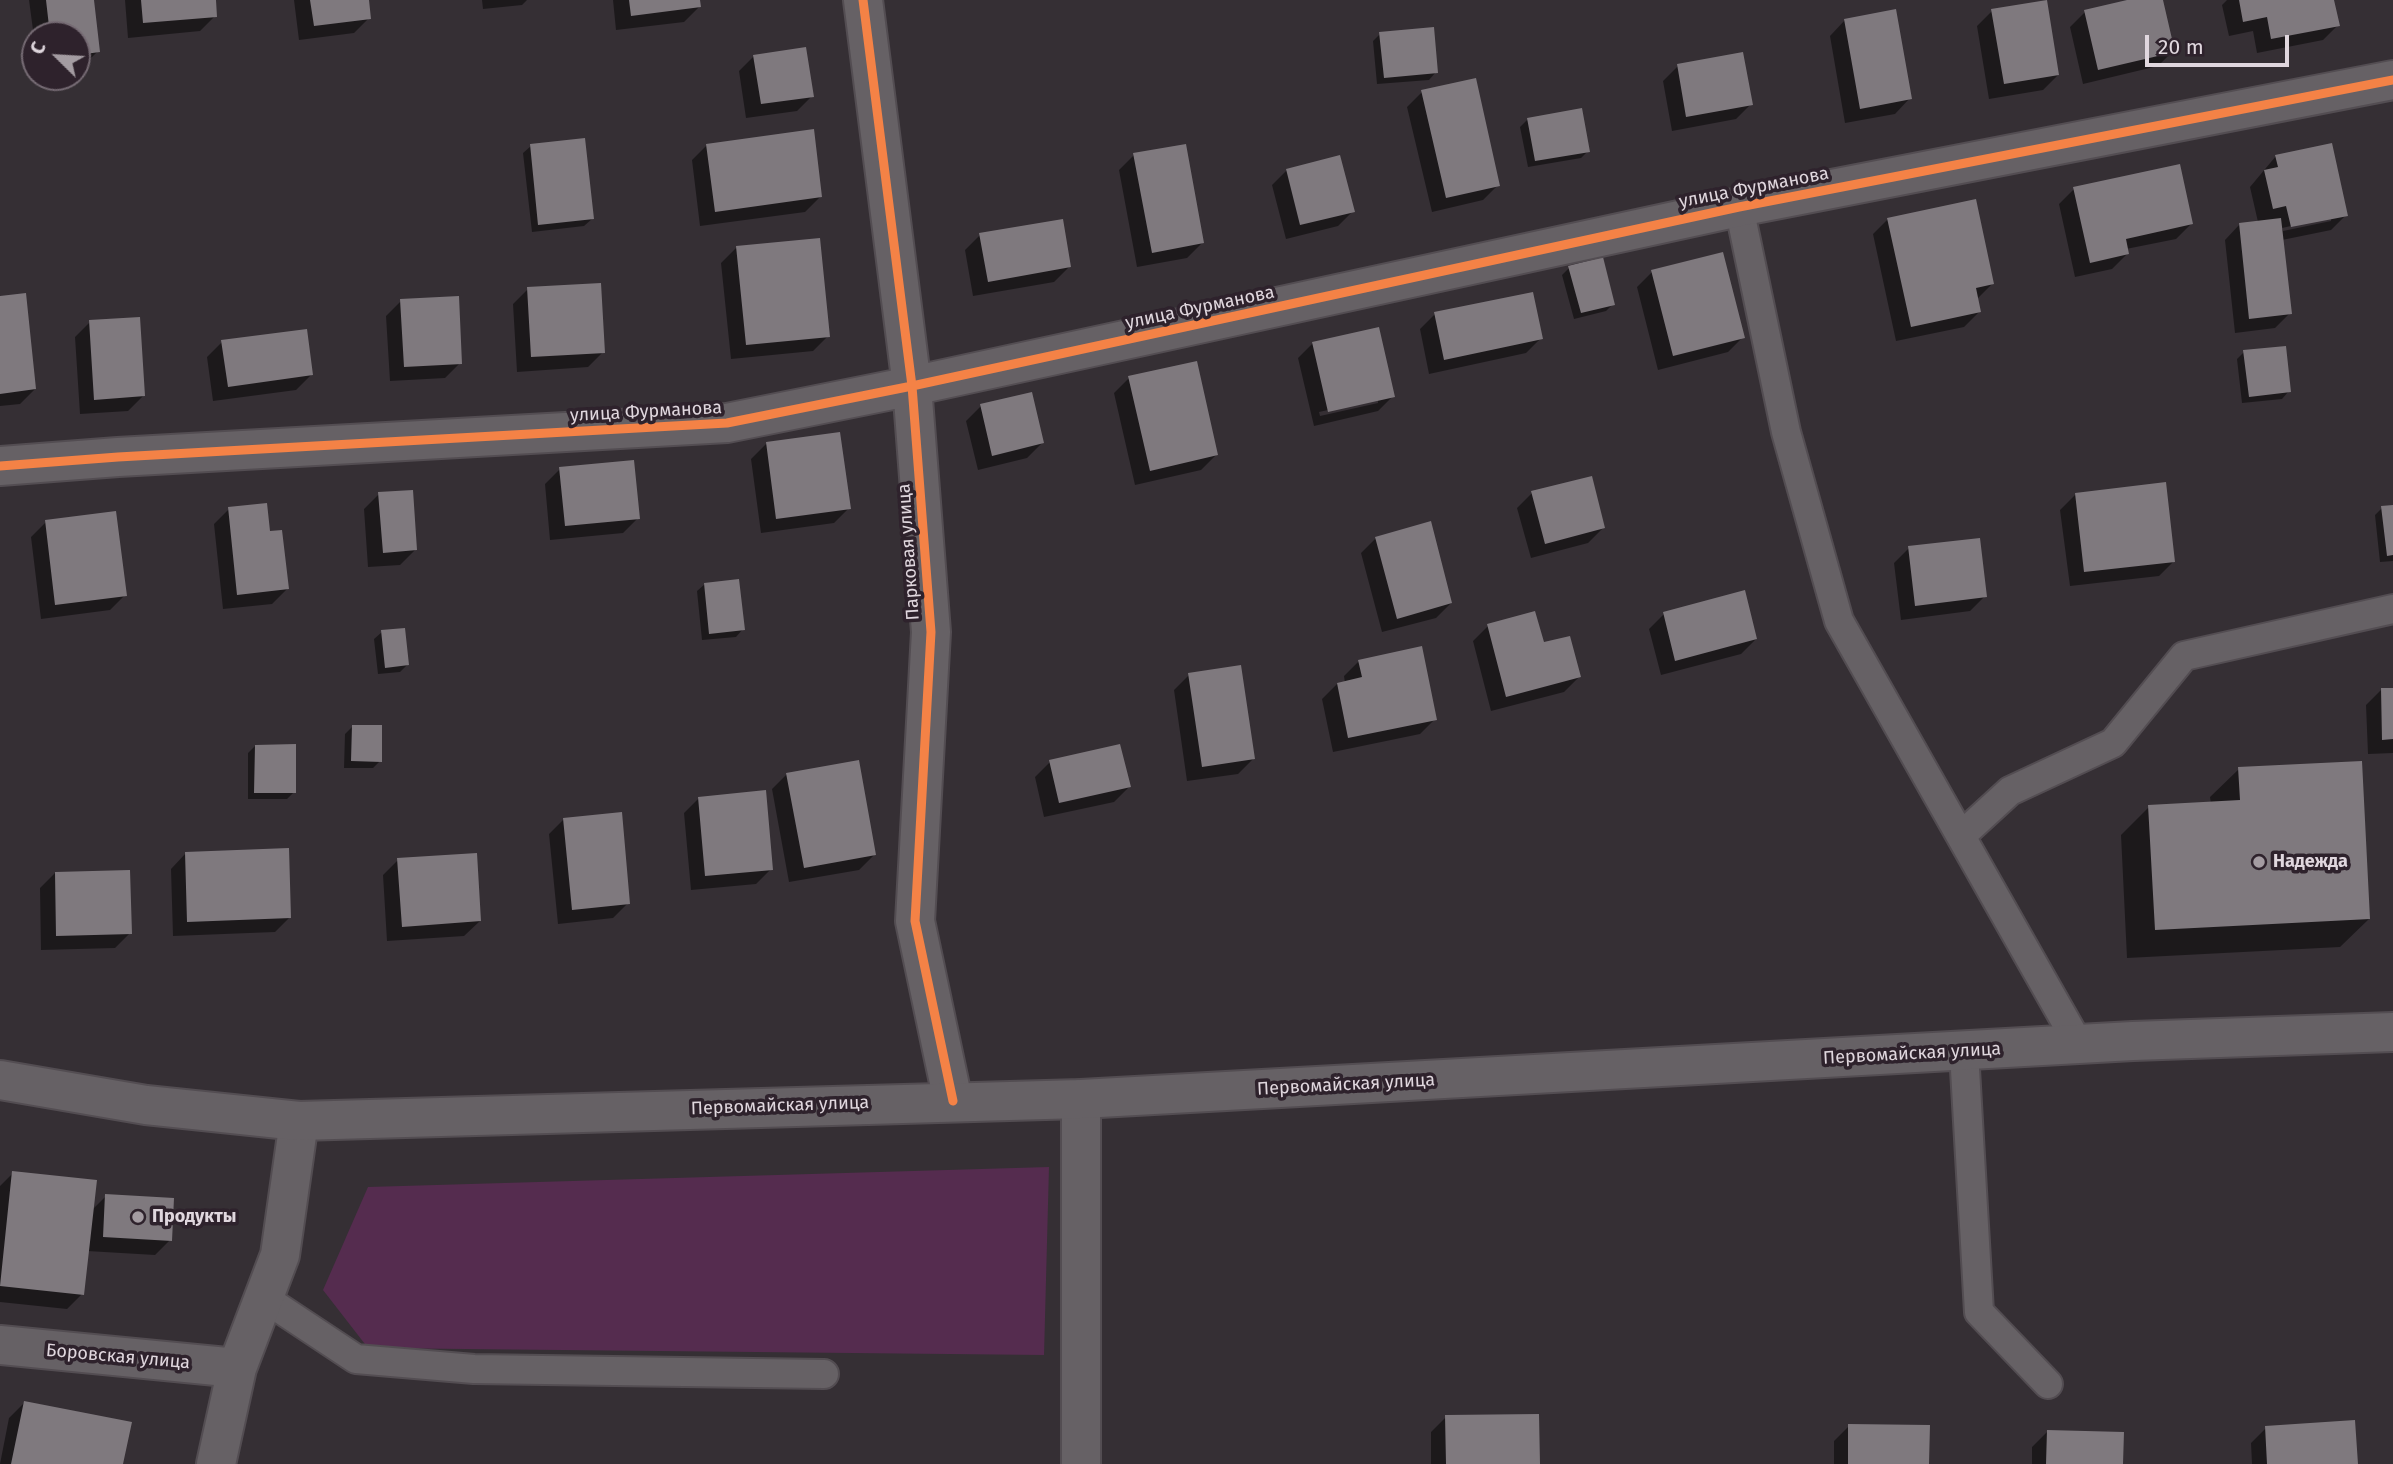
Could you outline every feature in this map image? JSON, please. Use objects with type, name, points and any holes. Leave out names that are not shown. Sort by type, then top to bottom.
[{"type":"street","name":"Парковая улица","points":[[863,0],[912,386],[931,632],[915,921],[953,1101]]},
{"type":"street","name":"улица Фурманова","points":[[0,466],[727,423],[912,386],[1739,206],[2393,80]]},
{"type":"street","name":"Первомайская улица","points":[[0,1080],[146,1105],[299,1121],[1081,1099],[2079,1045],[2393,1032]]},
{"type":"street","points":[[1081,1099],[1081,1464]]},
{"type":"street","points":[[216,1464],[237,1368],[280,1255],[299,1121]]},
{"type":"street","name":"Боровская улица","points":[[0,1345],[237,1368]]},
{"type":"lane","points":[[1739,206],[1786,432],[1839,621],[2079,1045]]},
{"type":"lane","points":[[1962,835],[2010,791],[2113,743],[2184,656],[2393,610]]},
{"type":"lane","points":[[1964,1052],[1979,1312],[2048,1384]]},
{"type":"lane","points":[[264,1298],[356,1359],[474,1369],[824,1374]]},
{"type":"shaded area","points":[[1049,1167],[1044,1355],[368,1348],[323,1290],[368,1187]]},
{"type":"building","points":[[46,0],[94,0],[100,52],[91,53],[91,21],[48,21]]},
{"type":"building","points":[[141,0],[216,0],[217,17],[143,23]]},
{"type":"building","points":[[310,0],[369,0],[371,19],[314,26]]},
{"type":"building","points":[[629,0],[700,0],[701,7],[631,16]]},
{"type":"building","points":[[2047,0],[2059,75],[2004,84],[1991,9]]},
{"type":"building","points":[[2127,0],[2163,0],[2175,52],[2098,70],[2084,10]]},
{"type":"building","points":[[2239,0],[2334,0],[2340,26],[2271,39],[2267,17],[2243,22]]},
{"type":"building","points":[[1896,9],[1912,99],[1860,109],[1844,19]]},
{"type":"building","points":[[1434,27],[1438,73],[1384,78],[1379,32]]},
{"type":"building","points":[[806,47],[814,97],[761,104],[753,55]]},
{"type":"building","points":[[1743,52],[1753,105],[1686,117],[1677,64]]},
{"type":"building","points":[[1476,78],[1500,186],[1446,198],[1421,90]]},
{"type":"building","points":[[1582,108],[1590,152],[1535,161],[1527,118]]},
{"type":"building","points":[[814,129],[822,197],[715,212],[706,144]]},
{"type":"building","points":[[585,138],[594,219],[538,225],[530,144]]},
{"type":"building","points":[[2332,143],[2348,216],[2291,227],[2286,206],[2273,209],[2264,170],[2278,167],[2275,155]]},
{"type":"building","points":[[1186,144],[1204,243],[1152,253],[1133,153]]},
{"type":"building","points":[[1340,155],[1355,212],[1300,225],[1286,169]]},
{"type":"building","points":[[2180,164],[2193,224],[2126,239],[2129,254],[2090,263],[2073,187]]},
{"type":"building","points":[[1976,199],[1994,284],[1976,288],[1981,312],[1911,327],[1887,218]]},
{"type":"building","points":[[2281,218],[2292,314],[2249,319],[2239,223]]},
{"type":"building","points":[[1063,219],[1071,267],[988,282],[979,233]]},
{"type":"building","points":[[820,238],[830,337],[746,345],[736,246]]},
{"type":"building","points":[[1723,252],[1745,338],[1673,356],[1651,270]]},
{"type":"building","points":[[1603,257],[1615,305],[1581,313],[1568,266]]},
{"type":"building","points":[[601,283],[605,353],[531,357],[527,287]]},
{"type":"building","points":[[1533,292],[1543,339],[1444,360],[1434,312]]},
{"type":"building","points":[[26,293],[36,389],[0,394],[0,296]]},
{"type":"building","points":[[459,296],[462,364],[404,367],[400,299]]},
{"type":"building","points":[[140,317],[145,396],[94,400],[89,320]]},
{"type":"building","points":[[1379,327],[1395,397],[1328,412],[1312,342]]},
{"type":"building","points":[[307,329],[313,375],[228,387],[221,340]]},
{"type":"building","points":[[2286,346],[2291,392],[2249,397],[2243,350]]},
{"type":"building","points":[[1197,361],[1218,455],[1150,471],[1128,376]]},
{"type":"building","points":[[1032,392],[1044,443],[992,456],[980,404]]},
{"type":"building","points":[[840,432],[851,509],[776,519],[766,442]]},
{"type":"building","points":[[634,460],[640,519],[565,526],[559,467]]},
{"type":"building","points":[[1592,476],[1605,528],[1545,544],[1531,491]]},
{"type":"building","points":[[2166,482],[2175,562],[2084,572],[2075,493]]},
{"type":"building","points":[[413,490],[417,550],[383,553],[378,492]]},
{"type":"building","points":[[267,503],[270,531],[282,530],[289,589],[237,595],[228,507]]},
{"type":"building","points":[[2393,505],[2393,555],[2387,556],[2381,506]]},
{"type":"building","points":[[116,511],[127,596],[55,605],[45,520]]},
{"type":"building","points":[[1431,521],[1452,603],[1397,619],[1375,537]]},
{"type":"building","points":[[1980,538],[1987,597],[1915,606],[1908,546]]},
{"type":"building","points":[[739,579],[745,630],[709,634],[704,583]]},
{"type":"building","points":[[1745,590],[1757,639],[1675,661],[1663,612]]},
{"type":"building","points":[[1535,611],[1544,642],[1570,636],[1581,677],[1506,697],[1487,624]]},
{"type":"building","points":[[405,628],[409,665],[385,668],[381,630]]},
{"type":"building","points":[[1422,646],[1437,720],[1348,738],[1337,683],[1362,677],[1358,660]]},
{"type":"building","points":[[1241,665],[1255,759],[1202,767],[1188,673]]},
{"type":"building","points":[[2381,688],[2393,688],[2393,739],[2382,740]]},
{"type":"building","points":[[352,725],[382,725],[382,762],[351,761]]},
{"type":"building","points":[[296,744],[296,793],[254,793],[255,745]]},
{"type":"building","points":[[1120,744],[1131,787],[1059,803],[1049,760]]},
{"type":"building","points":[[859,760],[876,855],[804,868],[786,773]]},
{"type":"building","name":"Надежда","points":[[2362,761],[2370,919],[2155,930],[2148,805],[2240,800],[2238,767]]},
{"type":"building","points":[[766,790],[773,870],[705,876],[698,797]]},
{"type":"building","points":[[622,812],[630,904],[572,910],[563,818]]},
{"type":"building","points":[[289,848],[291,918],[187,922],[185,852]]},
{"type":"building","points":[[477,853],[481,921],[402,927],[397,858]]},
{"type":"building","points":[[130,870],[132,934],[56,936],[55,872]]},
{"type":"building","points":[[12,1171],[97,1180],[84,1295],[0,1286]]},
{"type":"building","name":"Продукты","points":[[105,1194],[174,1198],[172,1241],[103,1237]]},
{"type":"building","points":[[24,1401],[132,1422],[123,1464],[11,1464]]},
{"type":"building","points":[[1539,1414],[1540,1464],[1446,1464],[1445,1415]]},
{"type":"building","points":[[2355,1420],[2358,1464],[2267,1464],[2265,1426]]},
{"type":"building","points":[[1848,1424],[1930,1425],[1929,1464],[1848,1464]]},
{"type":"building","points":[[2047,1430],[2124,1432],[2123,1464],[2046,1464]]},
{"type":"cycle path","points":[[863,0],[912,386],[931,632],[915,921],[953,1101]]},
{"type":"cycle path","points":[[0,466],[727,423],[912,386],[1739,207],[2393,80]]},
{"type":"place","name":"Надежда","points":[[2259,862]]},
{"type":"place","name":"Продукты","points":[[138,1217]]}]
